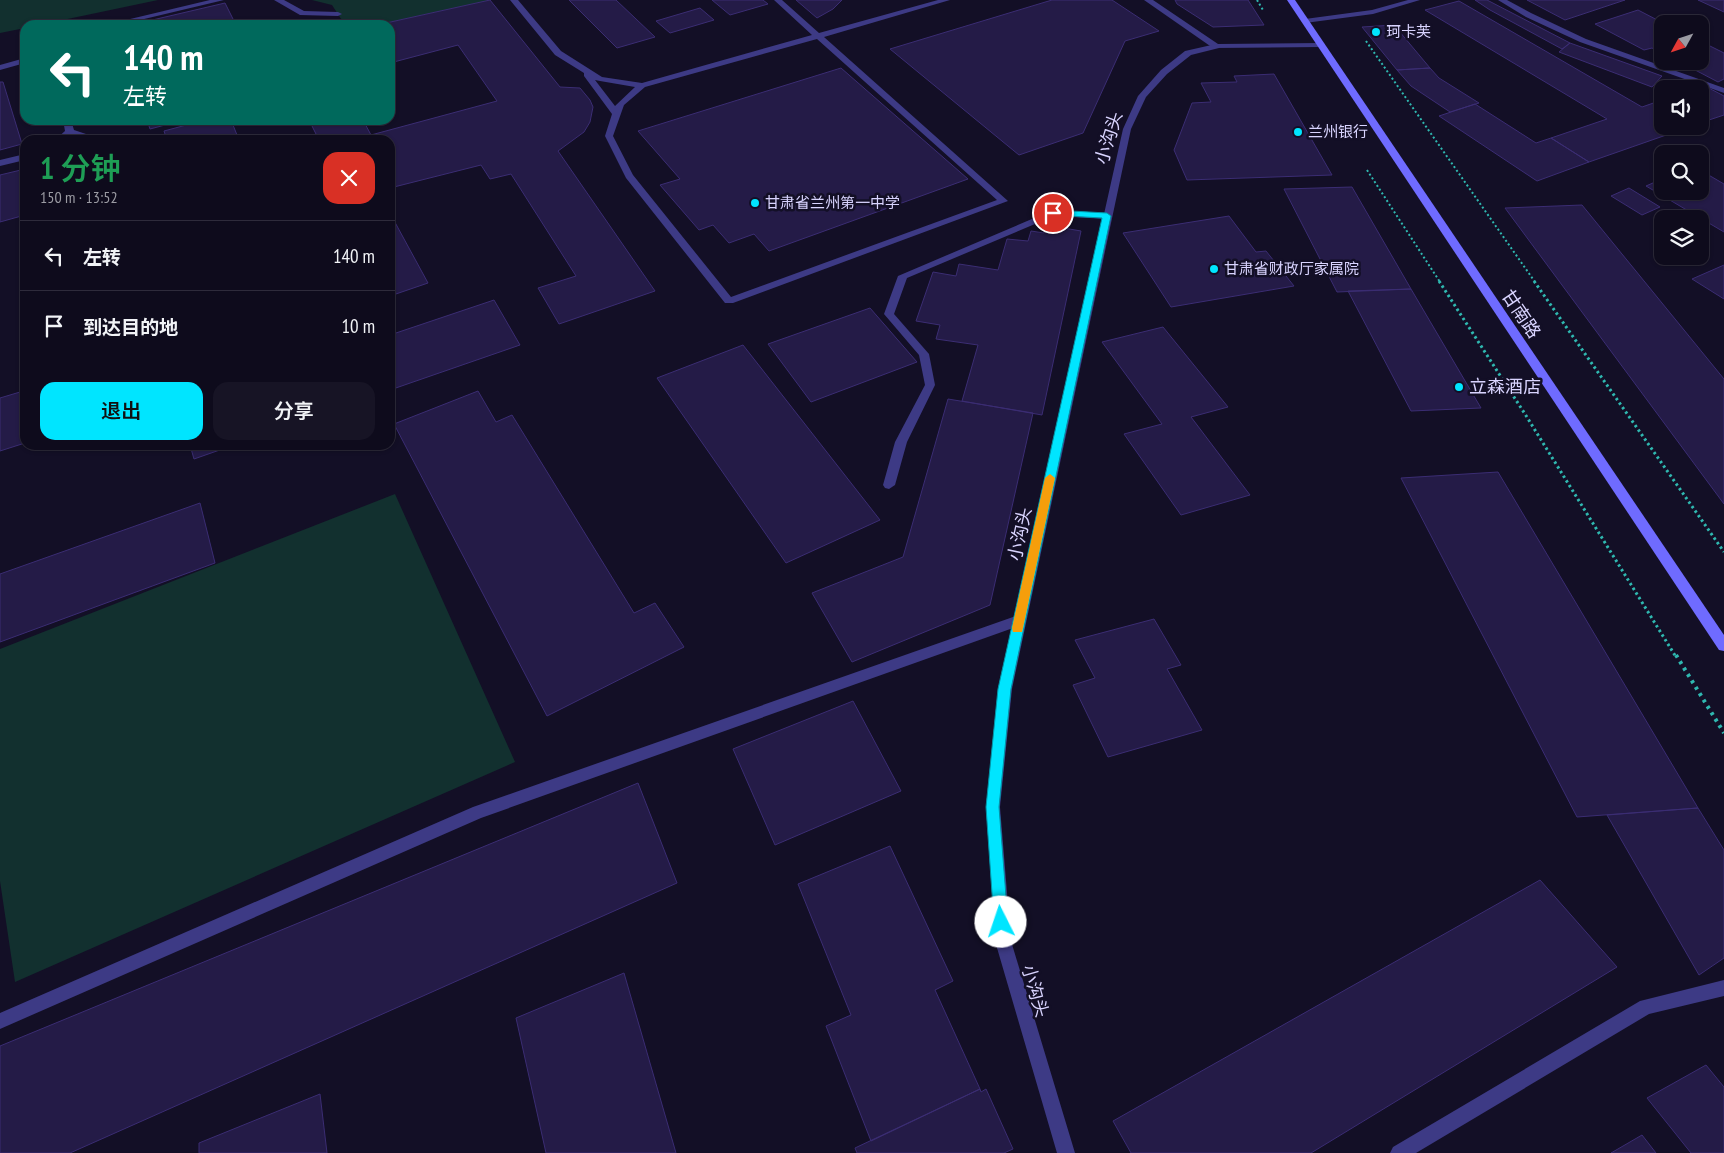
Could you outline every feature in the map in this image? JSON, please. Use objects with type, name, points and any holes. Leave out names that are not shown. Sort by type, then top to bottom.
[{"type":"street","points":[[131,20],[220,0]]},
{"type":"street","points":[[278,0],[303,13],[338,14]]},
{"type":"street","points":[[514,0],[558,53],[600,79],[642,85],[946,0]]},
{"type":"street","points":[[642,85],[620,104],[610,136],[629,176],[729,301],[1003,201],[778,0]]},
{"type":"street","points":[[1148,0],[1216,46]]},
{"type":"street","name":"甘南路","points":[[1291,0],[1723,642]]},
{"type":"street","points":[[1305,21],[1373,12],[1416,0]]},
{"type":"street","points":[[1502,0],[1532,19],[1569,36],[1724,91]]},
{"type":"street","name":"小沟头","points":[[1066,1153],[1050,1105],[1003,941],[993,807],[1005,689],[1127,129],[1142,96],[1164,72],[1188,53],[1216,46],[1321,44]]},
{"type":"street","points":[[0,68],[20,64]]},
{"type":"street","points":[[582,68],[617,114]]},
{"type":"street","points":[[68,125],[70,132]]},
{"type":"street","points":[[66,135],[70,132]]},
{"type":"street","points":[[70,132],[81,135]]},
{"type":"street","points":[[0,163],[20,157]]},
{"type":"street","points":[[889,485],[901,442],[930,385],[924,354],[889,314],[903,276],[1053,213],[1107,216]]},
{"type":"street","points":[[0,1020],[478,812],[1019,620]]},
{"type":"street","points":[[1398,1153],[1646,1006],[1724,988]]},
{"type":"path","points":[[1257,0],[1285,45]]},
{"type":"path","points":[[1348,15],[1724,552]]},
{"type":"path","points":[[1365,168],[1525,414],[1724,734]]},
{"type":"green space","points":[[0,0],[158,0],[63,20],[20,20],[20,29],[0,33]]},
{"type":"green space","points":[[312,0],[491,0],[395,21],[342,20],[332,5]]},
{"type":"green space","points":[[395,494],[515,762],[15,982],[0,881],[0,649]]},
{"type":"building","points":[[490,0],[560,87],[580,88],[593,107],[590,122],[584,132],[558,151],[655,291],[559,324],[538,288],[576,276],[511,174],[490,179],[481,165],[395,187],[395,135],[371,135],[497,101],[458,45],[395,62],[395,21]]},
{"type":"building","points":[[569,0],[616,0],[655,37],[617,48]]},
{"type":"building","points":[[712,0],[763,0],[768,4],[730,15]]},
{"type":"building","points":[[796,0],[842,0],[833,9],[817,18]]},
{"type":"building","points":[[1052,0],[1112,0],[1159,31],[1125,41],[1083,133],[1019,155],[890,49]]},
{"type":"building","points":[[1175,0],[1248,0],[1264,25],[1213,27],[1177,4]]},
{"type":"building","points":[[1475,0],[1487,0],[1570,43],[1562,49]]},
{"type":"building","points":[[1527,0],[1625,0],[1565,20]]},
{"type":"building","points":[[1698,0],[1724,0],[1724,12]]},
{"type":"building","points":[[1459,1],[1642,107],[1654,103],[1654,135],[1666,135],[1589,162],[1551,138],[1607,119],[1425,10]]},
{"type":"building","points":[[225,3],[234,20],[152,20]]},
{"type":"building","points":[[700,8],[714,20],[670,33],[656,21]]},
{"type":"building","points":[[1638,10],[1654,18],[1654,49],[1644,50],[1595,24]]},
{"type":"building","points":[[1394,25],[1430,68],[1397,70],[1362,27]]},
{"type":"building","points":[[1570,43],[1662,76],[1658,80],[1654,80],[1652,87],[1559,52]]},
{"type":"building","points":[[1709,46],[1724,53],[1724,79],[1718,82],[1695,70],[1709,70]]},
{"type":"building","points":[[841,68],[968,179],[769,251],[754,234],[729,243],[713,225],[699,230],[660,185],[680,179],[638,131]]},
{"type":"building","points":[[1430,68],[1439,78],[1479,103],[1450,112],[1411,86],[1397,70]]},
{"type":"building","points":[[1274,74],[1332,175],[1187,180],[1174,150],[1192,103],[1211,102],[1201,83],[1237,82],[1234,76]]},
{"type":"building","points":[[0,82],[3,82],[20,137],[20,145],[0,150]]},
{"type":"building","points":[[1709,88],[1724,96],[1724,115],[1709,120]]},
{"type":"building","points":[[1475,104],[1536,143],[1551,138],[1589,162],[1537,181],[1439,116]]},
{"type":"building","points":[[149,125],[165,125],[150,129]]},
{"type":"building","points":[[186,125],[233,125],[237,135],[165,135],[164,131]]},
{"type":"building","points":[[312,125],[366,125],[371,135],[316,135]]},
{"type":"building","points":[[20,170],[20,216],[0,222],[0,175]]},
{"type":"building","points":[[1709,175],[1724,184],[1724,232],[1709,223],[1709,210],[1687,210],[1670,200],[1709,200]]},
{"type":"building","points":[[1654,182],[1654,191],[1646,186]]},
{"type":"building","points":[[1352,187],[1411,289],[1337,292],[1284,189]]},
{"type":"building","points":[[1629,188],[1660,207],[1642,215],[1611,196]]},
{"type":"building","points":[[1582,205],[1724,379],[1724,504],[1505,208]]},
{"type":"building","name":"甘肃省财政厅家属院","points":[[1229,216],[1256,252],[1266,251],[1294,286],[1171,307],[1123,233]]},
{"type":"building","points":[[395,222],[428,283],[395,294]]},
{"type":"building","points":[[1046,225],[1081,231],[1042,415],[962,401],[978,345],[936,339],[940,325],[916,321],[933,272],[956,276],[959,264],[998,270],[1007,239],[1028,241],[1031,231],[1044,233]]},
{"type":"building","points":[[1724,265],[1724,299],[1692,279]]},
{"type":"building","points":[[1411,289],[1481,408],[1411,411],[1348,291]]},
{"type":"building","points":[[494,300],[520,345],[395,388],[395,333]]},
{"type":"building","points":[[870,308],[917,362],[811,402],[768,344]]},
{"type":"building","points":[[1163,327],[1228,407],[1191,417],[1250,495],[1181,515],[1124,434],[1162,424],[1102,342]]},
{"type":"building","points":[[743,345],[880,520],[786,563],[657,378]]},
{"type":"building","points":[[478,391],[496,422],[512,415],[634,613],[655,603],[684,647],[547,716],[395,424]]},
{"type":"building","points":[[20,392],[20,445],[0,451],[0,398]]},
{"type":"building","points":[[948,399],[1033,413],[990,605],[852,662],[812,593],[903,557]]},
{"type":"building","points":[[191,450],[220,450],[194,459]]},
{"type":"building","points":[[1498,472],[1698,808],[1577,817],[1401,478]]},
{"type":"building","points":[[200,503],[215,563],[0,642],[0,574]]},
{"type":"building","points":[[1154,619],[1181,665],[1167,669],[1202,730],[1108,757],[1073,685],[1095,678],[1075,640]]},
{"type":"building","points":[[853,701],[901,791],[775,845],[733,749]]},
{"type":"building","points":[[638,783],[677,883],[70,1153],[0,1153],[0,1046]]},
{"type":"building","points":[[1698,808],[1724,850],[1724,958],[1699,975],[1607,815]]},
{"type":"building","points":[[890,846],[953,981],[935,990],[980,1089],[871,1141],[826,1026],[851,1015],[798,884]]},
{"type":"building","points":[[1540,880],[1617,967],[1311,1153],[1131,1153],[1113,1121]]},
{"type":"building","points":[[624,973],[676,1153],[546,1153],[516,1018]]},
{"type":"building","points":[[1706,1065],[1724,1087],[1724,1153],[1691,1153],[1647,1098]]},
{"type":"building","points":[[980,1089],[981,1092],[986,1089],[1013,1149],[1004,1153],[857,1153],[855,1148]]},
{"type":"building","points":[[320,1094],[327,1153],[199,1153],[199,1143]]},
{"type":"building","points":[[1642,1135],[1656,1153],[1611,1153]]},
{"type":"slow traffic","points":[[1018,628],[1050,478]]},
{"type":"place","name":"珂卡芙","points":[[1376,32]]},
{"type":"place","name":"兰州银行","points":[[1298,132]]},
{"type":"place","name":"甘肃省兰州第一中学","points":[[755,203]]},
{"type":"place","name":"甘肃省财政厅家属院","points":[[1214,269]]},
{"type":"place","name":"立森酒店","points":[[1459,387]]},
{"type":"route","points":[[1001,922],[993,807],[1005,689],[1107,216],[1053,213]]}]
